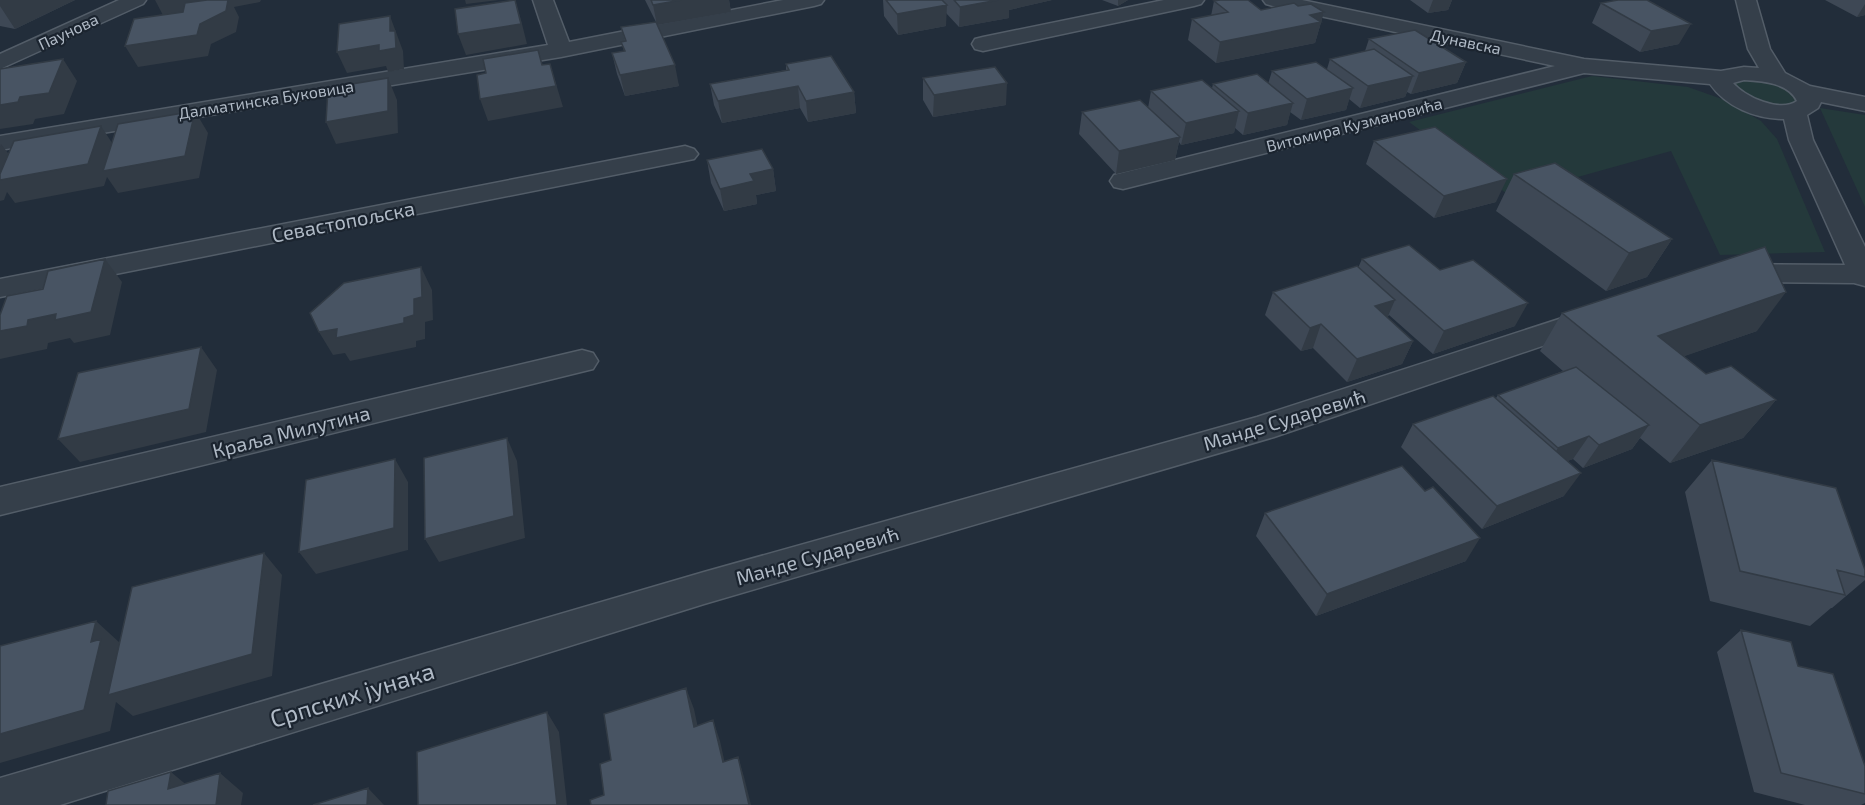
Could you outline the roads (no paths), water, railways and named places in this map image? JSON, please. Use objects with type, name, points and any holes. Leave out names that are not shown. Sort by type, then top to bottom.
[{"type":"street","name":"Паунова","points":[[0,62],[136,0]]},
{"type":"street","points":[[543,0],[561,50]]},
{"type":"street","name":"Далматинска Буковица","points":[[0,143],[561,50],[814,0]]},
{"type":"street","points":[[983,44],[1194,0]]},
{"type":"street","name":"Дунавска","points":[[1273,0],[1584,66],[1730,80]]},
{"type":"street","points":[[1746,0],[1759,49],[1777,78],[1802,102],[1801,140]]},
{"type":"street","points":[[1730,80],[1759,49]]},
{"type":"street","name":"Витомира Кузмановића","points":[[1124,181],[1584,66]]},
{"type":"street","points":[[1730,80],[1777,78]]},
{"type":"street","points":[[1706,281],[1728,273],[1864,275],[1801,140],[1762,108],[1733,97],[1730,80]]},
{"type":"street","points":[[1762,108],[1802,102],[1864,104]]},
{"type":"street","name":"Севастопољска","points":[[0,288],[685,154]]},
{"type":"street","name":"Манде Сударевић","points":[[704,588],[1262,428],[1614,311]]},
{"type":"street","name":"Краља Милутина","points":[[0,501],[582,361]]},
{"type":"street","name":"Српских јунака","points":[[0,801],[704,588]]}]
